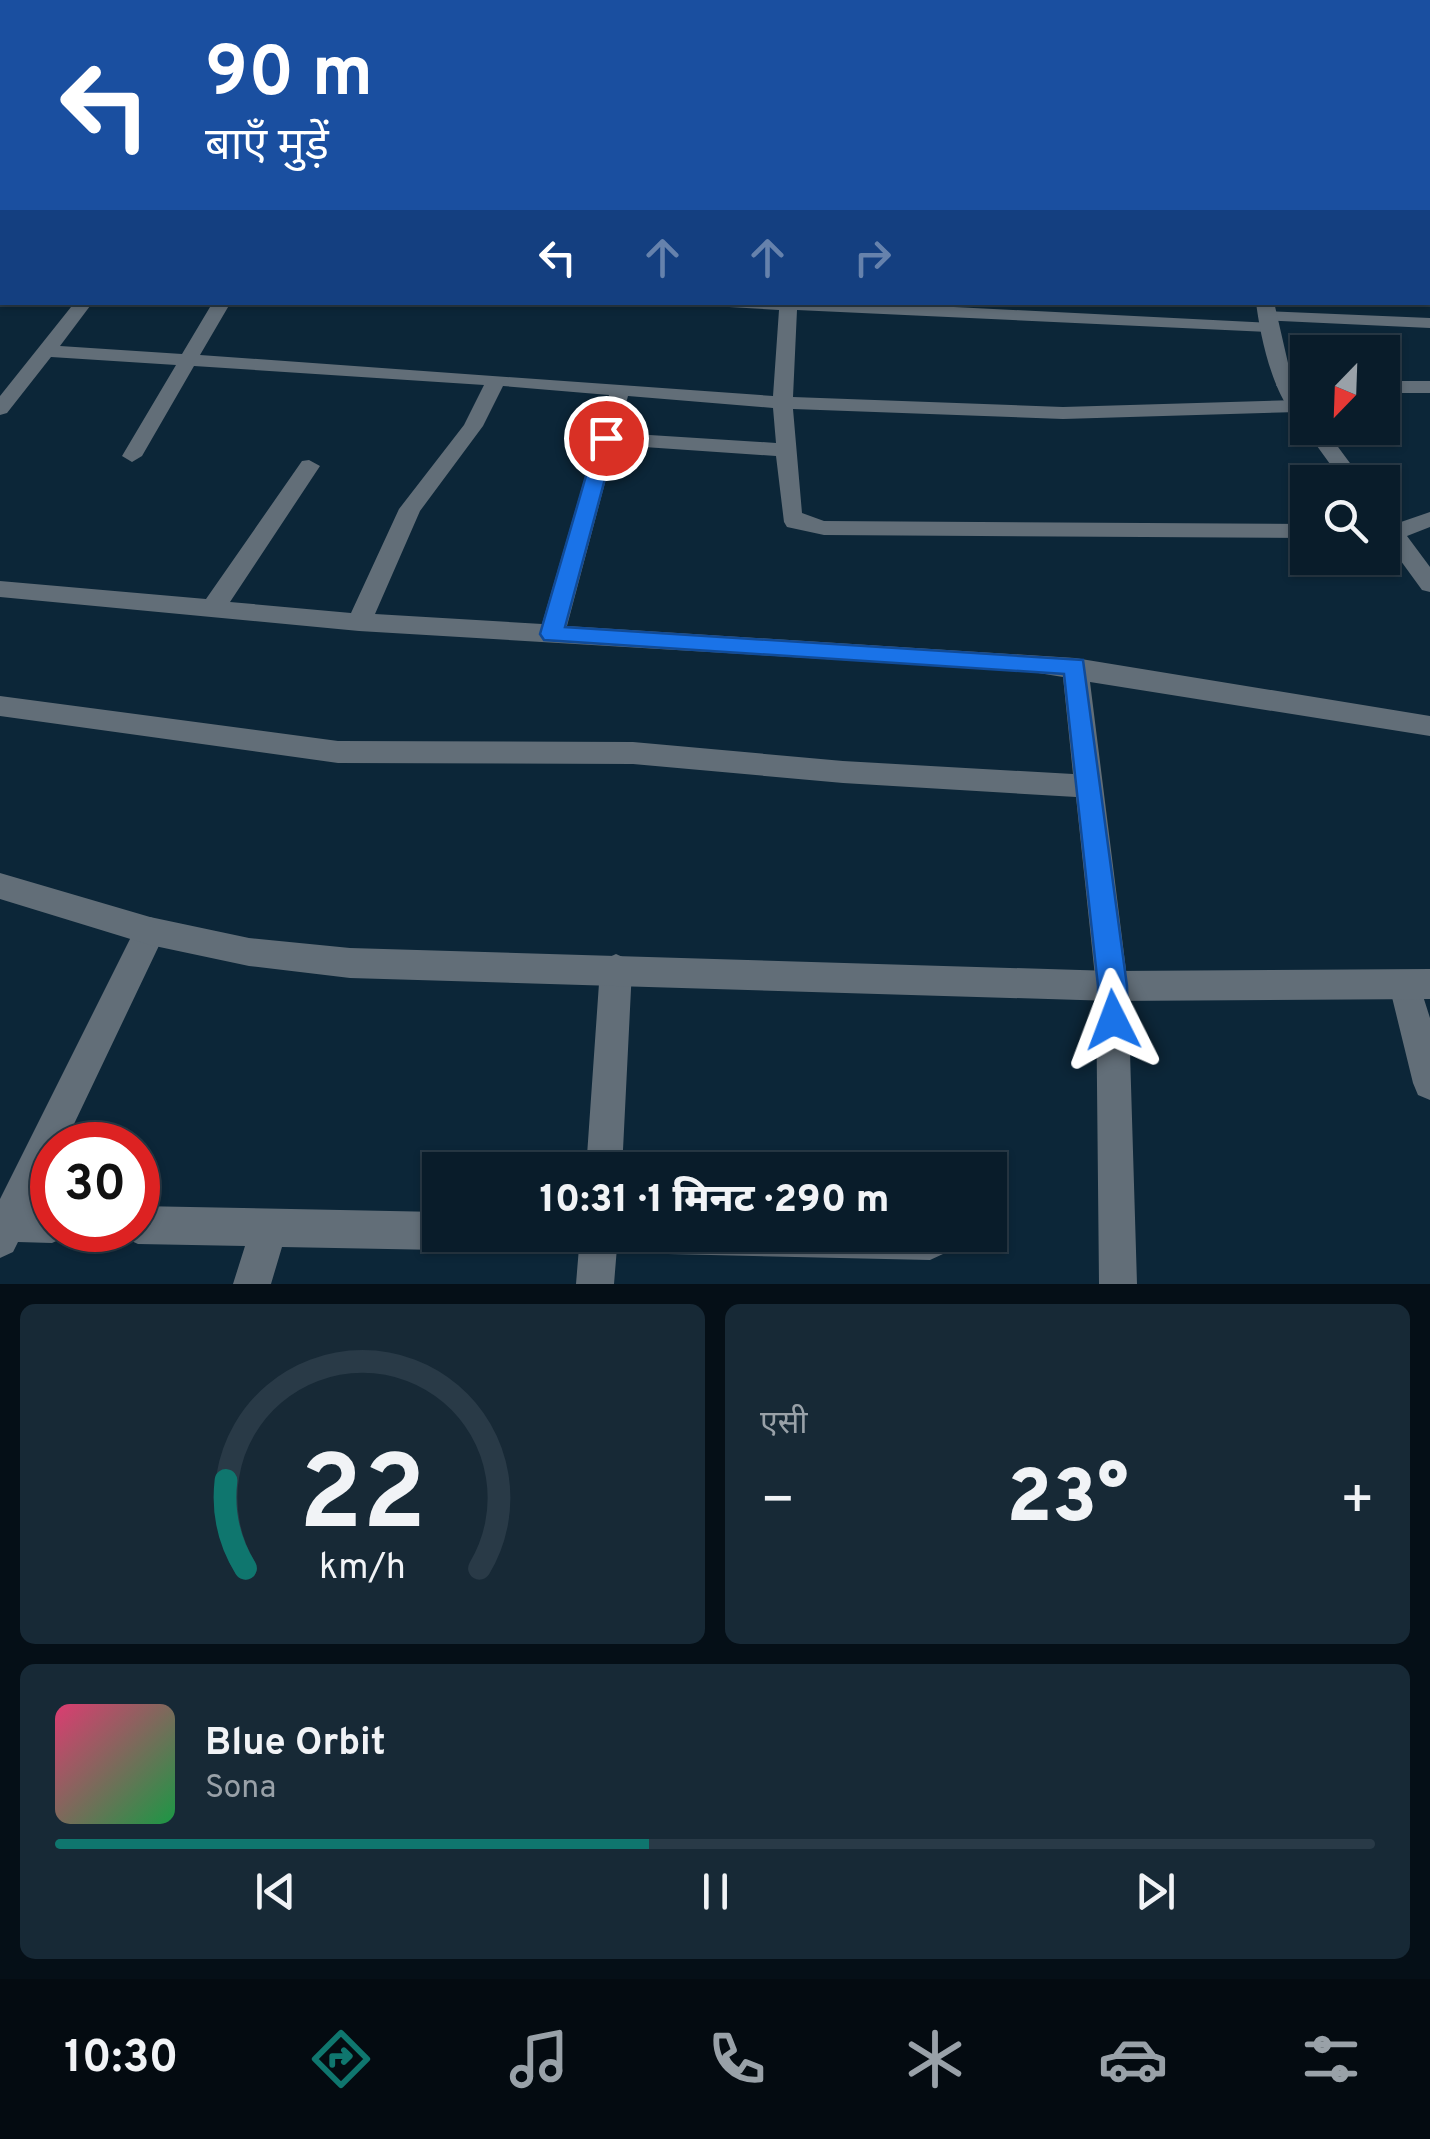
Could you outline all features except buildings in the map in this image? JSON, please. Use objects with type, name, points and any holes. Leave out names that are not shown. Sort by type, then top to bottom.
[{"type":"street","points":[[0,409],[9,386],[48,351],[83,305]]},
{"type":"street","points":[[132,456],[220,305]]},
{"type":"street","points":[[764,305],[1267,315],[1430,323]]},
{"type":"street","points":[[788,307],[783,404],[790,513],[795,522],[808,526],[1290,532]]},
{"type":"street","points":[[1267,315],[1290,369]]},
{"type":"street","points":[[48,351],[496,380],[783,404],[1063,413],[1290,412]]},
{"type":"street","points":[[359,622],[410,509],[473,426],[496,380]]},
{"type":"street","points":[[1400,387],[1430,388]]},
{"type":"street","points":[[552,634],[620,390]]},
{"type":"street","points":[[606,438],[786,450]]},
{"type":"street","points":[[214,608],[309,466]]},
{"type":"street","points":[[1400,525],[1430,520]]},
{"type":"street","points":[[1400,546],[1430,584]]},
{"type":"street","points":[[0,589],[359,622],[1075,666],[1430,726]]},
{"type":"street","points":[[1075,666],[1112,986],[1118,1284]]},
{"type":"street","points":[[0,706],[338,752],[632,753],[843,772],[1088,786]]},
{"type":"street","points":[[0,886],[150,931],[248,952],[350,963],[1112,986],[1418,984],[1430,1083]]},
{"type":"street","points":[[3,1229],[150,931]]},
{"type":"street","points":[[605,1152],[616,969]]},
{"type":"street","points":[[3,1229],[30,1226]]},
{"type":"street","points":[[160,1226],[422,1230]]},
{"type":"street","points":[[252,1284],[268,1228]]},
{"type":"street","points":[[595,1284],[598,1252]]},
{"type":"route","points":[[606,438],[552,634],[1075,666],[1113,1020]]}]
